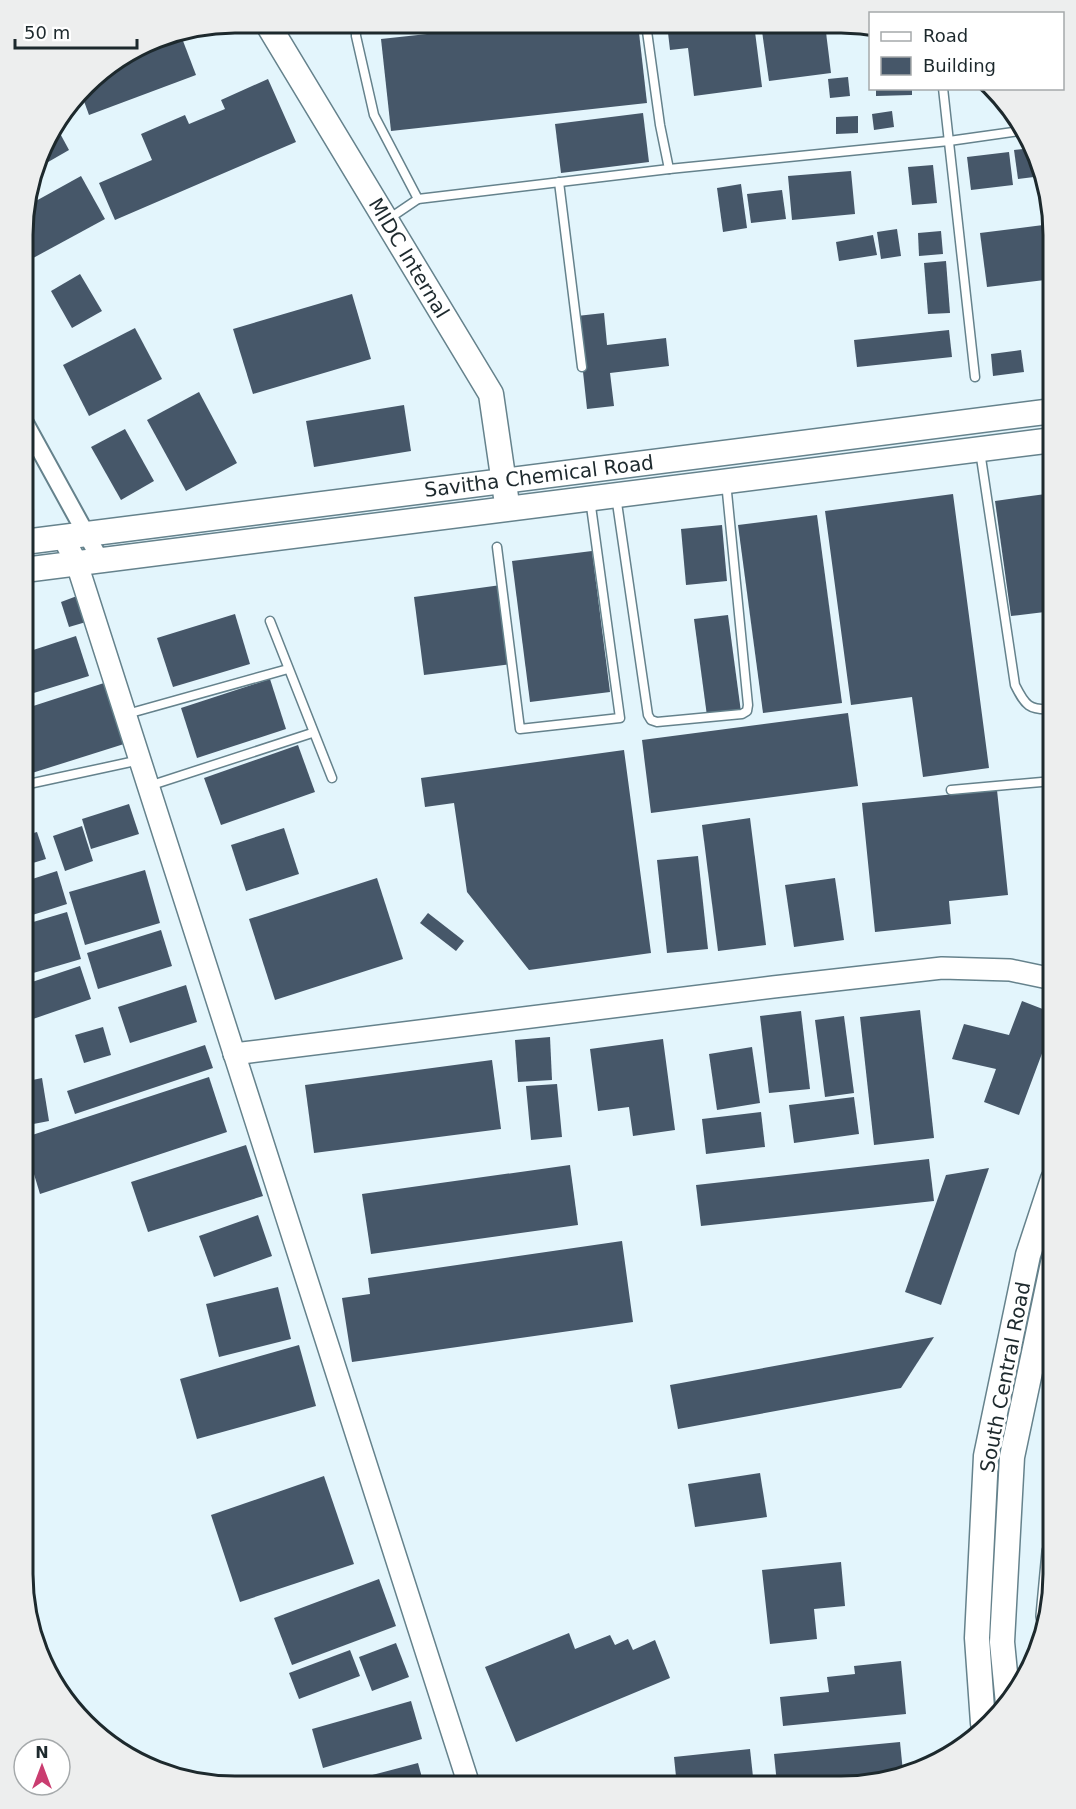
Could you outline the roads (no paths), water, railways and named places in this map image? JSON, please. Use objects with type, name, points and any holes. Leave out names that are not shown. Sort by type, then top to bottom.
[{"type":"main road","name":"MIDC Internal","points":[[273,33],[491,394],[508,510]]},
{"type":"main road","name":"Savitha Chemical Road","points":[[33,541],[1043,412]]},
{"type":"main road","name":"Savitha Chemical Road","points":[[33,569],[1043,441]]},
{"type":"main road","name":"South Central Road","points":[[983,1717],[977,1638],[986,1456],[1028,1255],[1043,1209]]},
{"type":"main road","name":"South Central Road","points":[[1007,1689],[1002,1642],[1012,1457],[1043,1310]]},
{"type":"street","points":[[33,437],[101,561]]},
{"type":"street","points":[[63,537],[77,564],[466,1776]]},
{"type":"street","points":[[234,1053],[942,968],[1010,970],[1043,977]]},
{"type":"lane","points":[[356,33],[374,115],[418,199]]},
{"type":"lane","points":[[647,33],[660,125],[669,168]]},
{"type":"lane","points":[[943,90],[975,377]]},
{"type":"lane","points":[[387,220],[418,199],[669,168],[949,141],[1014,132]]},
{"type":"lane","points":[[559,182],[582,367]]},
{"type":"lane","points":[[980,449],[1015,685],[1024,704],[1043,710]]},
{"type":"lane","points":[[616,496],[648,715],[651,720],[657,722],[742,714],[747,711],[748,705],[726,482]]},
{"type":"lane","points":[[497,547],[520,729],[620,718],[590,499]]},
{"type":"lane","points":[[270,621],[312,733],[332,778]]},
{"type":"lane","points":[[125,714],[288,669]]},
{"type":"lane","points":[[148,786],[312,733]]},
{"type":"lane","points":[[33,783],[140,760]]},
{"type":"lane","points":[[951,790],[1043,782]]}]
